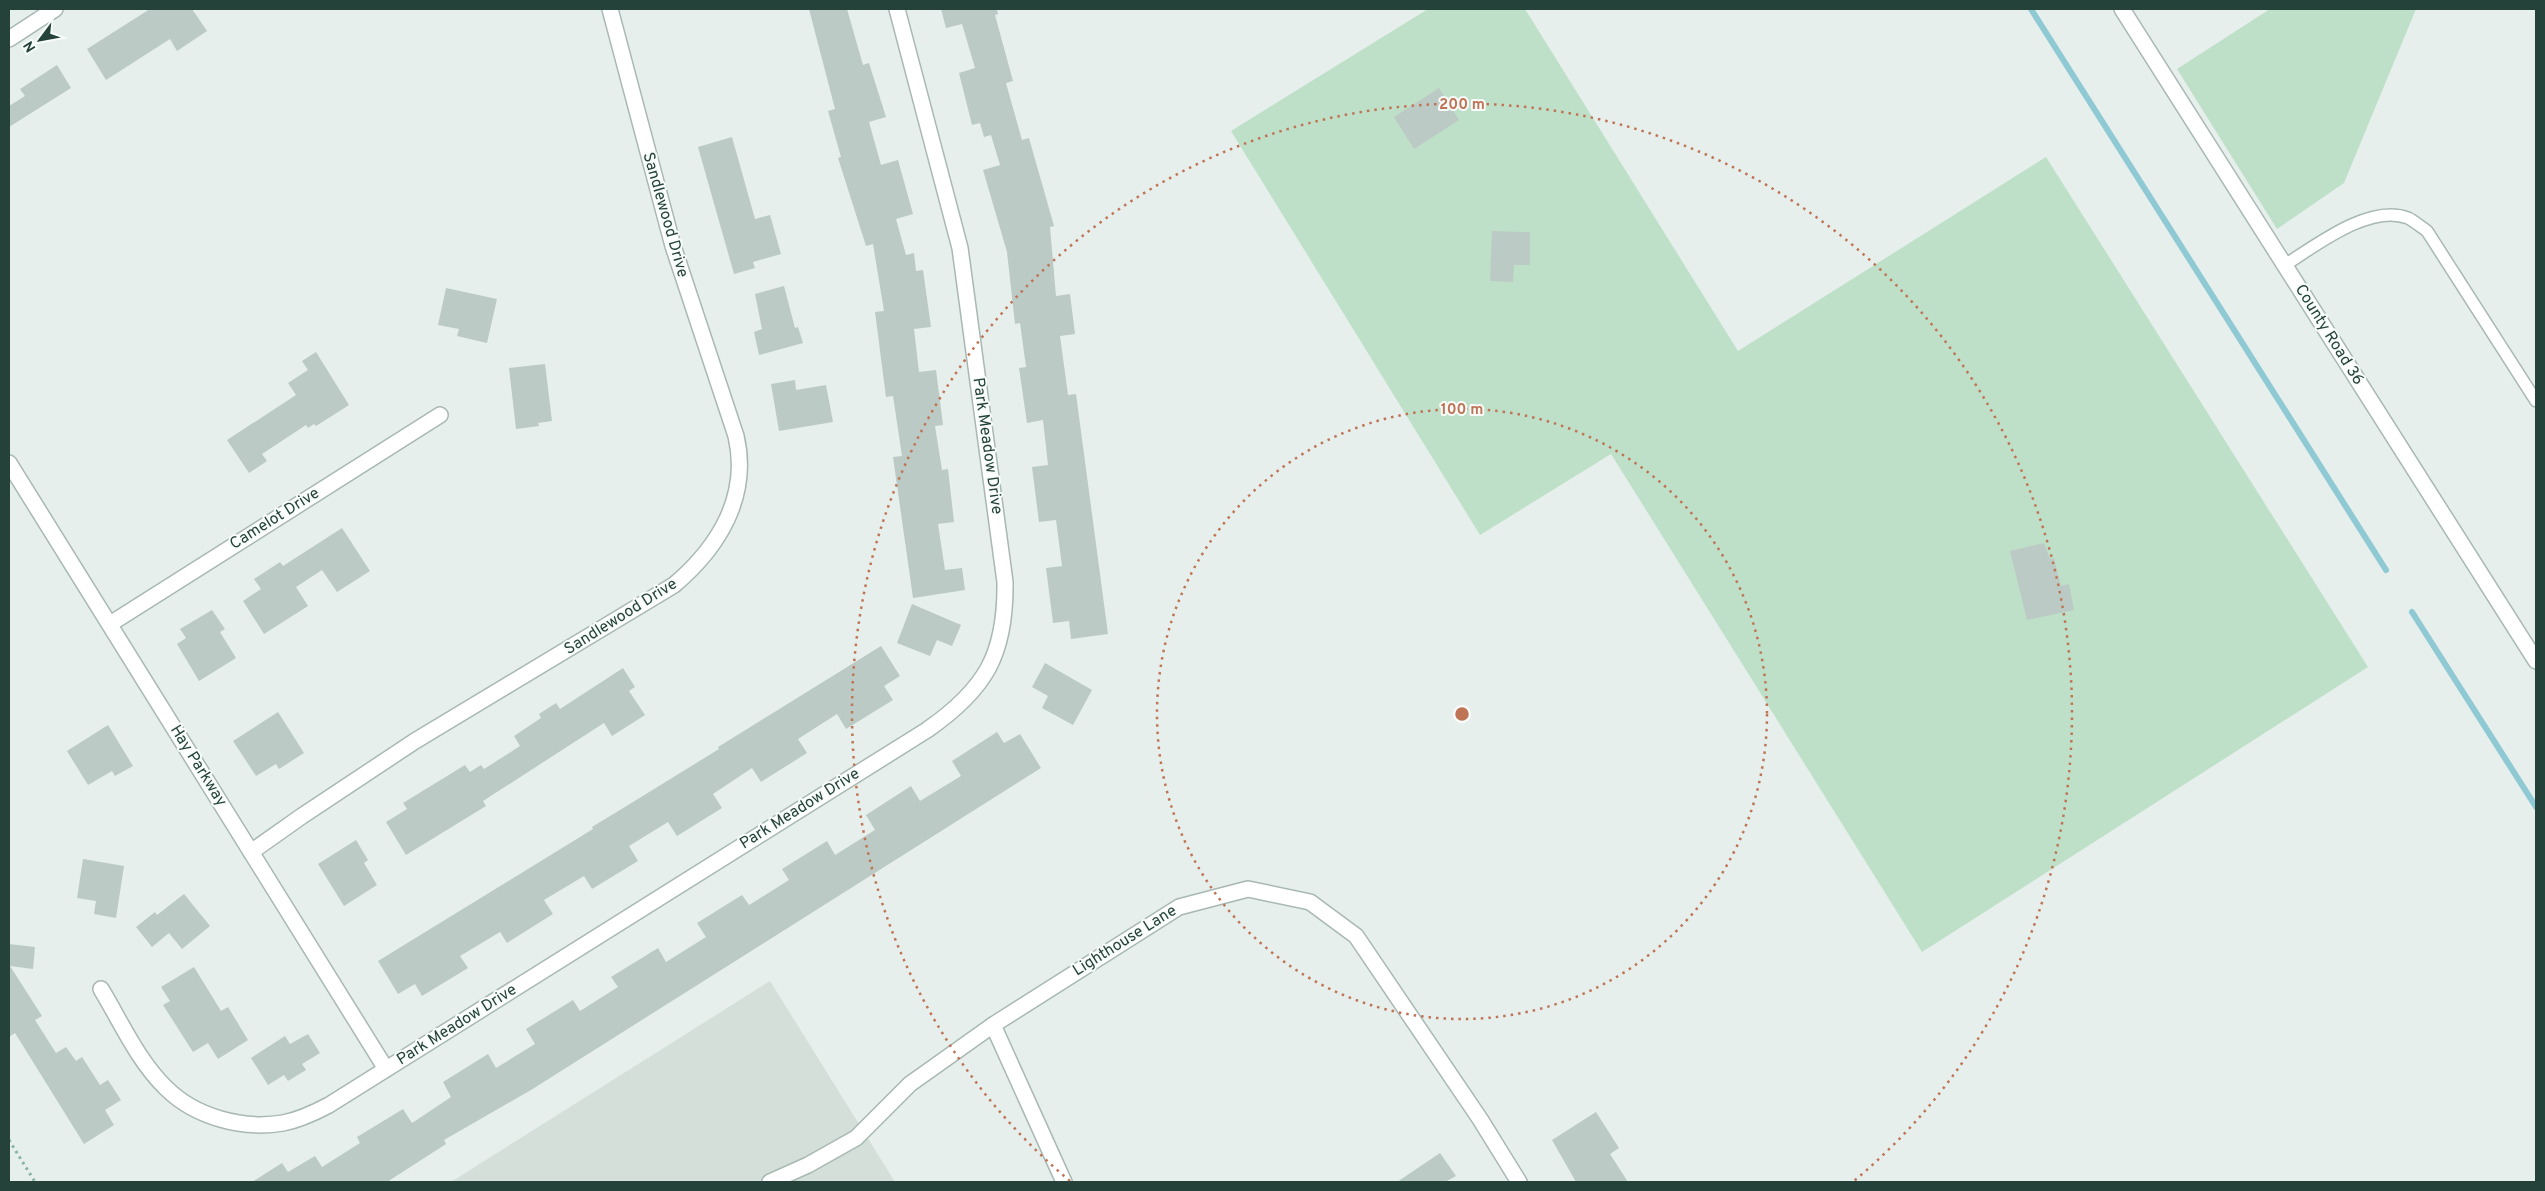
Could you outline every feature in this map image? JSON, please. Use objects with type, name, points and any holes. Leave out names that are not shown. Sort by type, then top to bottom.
[{"type":"street","points":[[9,38],[55,9]]},
{"type":"street","name":"Sandlewood Drive","points":[[252,852],[302,816],[415,741],[674,586],[702,560],[718,537],[730,514],[740,481],[738,443],[673,246],[610,9]]},
{"type":"street","name":"Park Meadow Drive","points":[[101,989],[141,1055],[166,1089],[186,1103],[206,1114],[230,1122],[254,1125],[282,1123],[308,1116],[329,1105],[927,730],[966,699],[990,666],[1002,631],[1005,582],[960,248],[897,9]]},
{"type":"street","name":"County Road 36","points":[[2122,9],[2536,661]]},
{"type":"street","name":"Camelot Drive","points":[[110,624],[440,415]]},
{"type":"street","name":"Hay Parkway","points":[[9,463],[386,1069]]},
{"type":"street","name":"Lighthouse Lane","points":[[770,1182],[808,1165],[856,1138],[910,1084],[993,1025],[1179,907],[1248,889],[1310,902],[1356,936],[1480,1119],[1519,1182]]},
{"type":"street","points":[[993,1025],[1064,1182]]},
{"type":"lane","points":[[2285,265],[2346,226],[2386,215],[2408,218],[2427,231],[2536,400]]},
{"type":"path","points":[[9,1140],[35,1182]]},
{"type":"shaded area","points":[[770,981],[895,1182],[451,1182]]},
{"type":"green space","points":[[1428,9],[1525,9],[1738,351],[2046,157],[2368,667],[1922,952],[1611,454],[1480,535],[1231,131]]},
{"type":"green space","points":[[2270,9],[2416,9],[2344,183],[2277,229],[2177,69]]},
{"type":"building","points":[[150,9],[192,9],[207,31],[177,51],[170,39],[106,80],[87,49]]},
{"type":"building","points":[[809,9],[847,9],[863,65],[869,63],[886,117],[869,122],[881,165],[898,160],[913,214],[896,219],[906,255],[914,253],[916,271],[923,270],[931,327],[914,329],[919,372],[936,370],[943,425],[935,426],[942,470],[948,469],[954,522],[938,524],[945,570],[962,568],[965,590],[913,598],[893,457],[902,456],[893,396],[886,397],[875,312],[884,311],[873,244],[866,246],[838,158],[841,157],[828,111],[835,109]]},
{"type":"building","points":[[941,9],[997,9],[998,14],[995,15],[1013,81],[1006,83],[1022,140],[1029,138],[1054,226],[1050,227],[1056,296],[1070,294],[1075,334],[1060,336],[1068,395],[1076,394],[1108,634],[1071,639],[1069,621],[1053,623],[1046,568],[1062,566],[1056,520],[1039,522],[1032,467],[1048,465],[1043,420],[1027,423],[1019,368],[1026,367],[1020,323],[1015,324],[1007,252],[983,170],[1000,165],[991,135],[984,137],[980,123],[972,125],[959,73],[975,68],[962,24],[946,28]]},
{"type":"building","points":[[57,65],[71,88],[9,127],[9,106],[25,96],[20,89]]},
{"type":"building","points":[[1439,88],[1459,120],[1414,149],[1394,117]]},
{"type":"building","points":[[732,137],[755,219],[770,215],[781,254],[753,262],[755,268],[734,274],[698,147]]},
{"type":"building","points":[[1492,231],[1530,232],[1530,265],[1514,265],[1513,282],[1490,281]]},
{"type":"building","points":[[784,286],[795,328],[798,327],[803,343],[759,355],[754,332],[762,329],[755,294]]},
{"type":"building","points":[[446,288],[497,299],[487,343],[457,336],[459,329],[438,325]]},
{"type":"building","points":[[316,352],[349,405],[316,426],[314,424],[308,428],[306,425],[262,454],[267,461],[249,473],[227,440],[296,395],[288,383],[308,370],[302,361]]},
{"type":"building","points":[[545,364],[552,421],[538,423],[539,426],[516,429],[509,368]]},
{"type":"building","points":[[795,380],[796,390],[826,385],[833,422],[779,431],[771,384]]},
{"type":"building","points":[[342,528],[370,571],[337,592],[322,570],[296,587],[308,606],[264,634],[243,601],[261,589],[254,579],[280,562],[283,566]]},
{"type":"building","points":[[2044,543],[2050,559],[2054,558],[2061,586],[2069,584],[2074,610],[2027,620],[2010,551]]},
{"type":"building","points":[[912,604],[961,625],[952,646],[937,640],[930,656],[897,643]]},
{"type":"building","points":[[212,610],[225,629],[220,632],[236,658],[199,681],[177,644],[186,638],[180,629]]},
{"type":"building","points":[[881,646],[900,676],[884,686],[893,700],[846,729],[837,714],[798,739],[807,753],[761,782],[752,768],[713,794],[722,808],[677,836],[668,822],[629,846],[638,861],[592,889],[584,876],[544,900],[553,914],[507,943],[500,932],[460,956],[468,968],[422,996],[415,984],[398,994],[378,961],[593,829],[592,827]]},
{"type":"building","points":[[1045,663],[1092,690],[1073,725],[1042,708],[1048,696],[1032,687]]},
{"type":"building","points":[[623,668],[635,687],[629,691],[645,715],[612,736],[604,723],[483,801],[486,806],[406,855],[386,822],[407,809],[403,803],[465,765],[470,772],[481,765],[484,769],[520,746],[514,736],[541,718],[539,714],[556,703],[560,709]]},
{"type":"building","points":[[278,712],[304,753],[279,769],[276,764],[256,776],[233,741]]},
{"type":"building","points":[[108,725],[133,766],[115,776],[112,771],[88,785],[67,751]]},
{"type":"building","points":[[997,732],[1004,743],[1020,734],[1041,768],[531,1090],[444,1140],[446,1144],[387,1182],[252,1182],[282,1163],[288,1172],[315,1156],[322,1167],[360,1143],[357,1137],[403,1109],[412,1123],[451,1097],[443,1082],[488,1054],[496,1068],[535,1044],[526,1029],[573,1000],[580,1011],[618,987],[611,977],[658,948],[666,962],[706,937],[697,923],[742,895],[749,905],[789,880],[782,869],[827,841],[835,855],[875,830],[866,815],[911,786],[920,801],[961,776],[952,761]]},
{"type":"building","points":[[356,840],[368,860],[364,863],[377,885],[344,906],[318,864]]},
{"type":"building","points":[[83,859],[124,866],[116,918],[94,914],[96,901],[77,898]]},
{"type":"building","points":[[184,894],[210,926],[182,949],[169,933],[152,947],[136,927],[155,912],[157,915]]},
{"type":"building","points":[[9,944],[35,947],[33,969],[10,966],[42,1016],[35,1020],[56,1053],[66,1047],[76,1061],[82,1057],[100,1085],[108,1080],[121,1100],[105,1110],[114,1125],[84,1144],[15,1033],[9,1037]]},
{"type":"building","points":[[194,967],[221,1011],[228,1007],[248,1040],[218,1059],[208,1043],[193,1052],[163,1005],[170,1001],[161,987]]},
{"type":"building","points":[[308,1034],[320,1053],[302,1064],[306,1070],[288,1081],[284,1075],[268,1085],[251,1058],[285,1036],[290,1044]]},
{"type":"building","points":[[1596,1112],[1619,1148],[1610,1154],[1628,1182],[1576,1182],[1552,1140]]},
{"type":"building","points":[[1440,1153],[1456,1176],[1445,1182],[1397,1182]]},
{"type":"waterway","points":[[2031,9],[2386,570]]},
{"type":"waterway","points":[[2412,612],[2536,807]]}]
